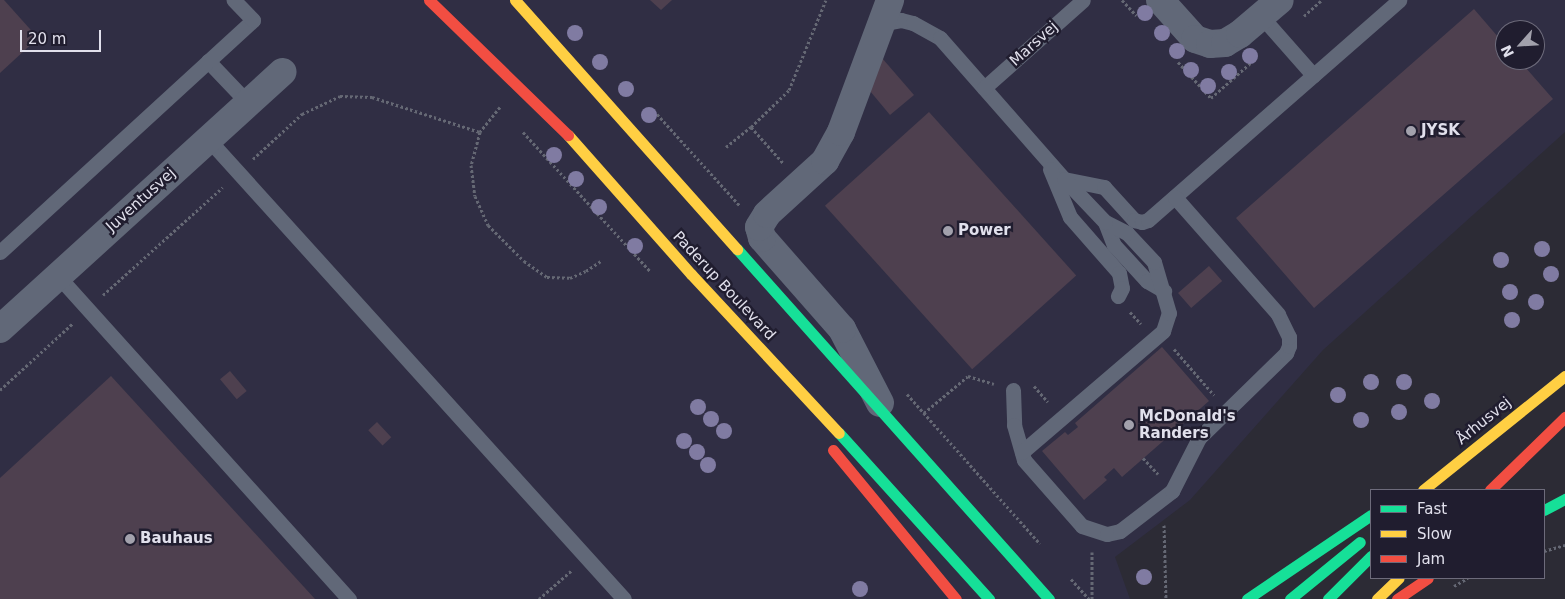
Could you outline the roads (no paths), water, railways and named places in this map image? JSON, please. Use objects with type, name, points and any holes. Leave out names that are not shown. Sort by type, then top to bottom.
[{"type":"main road","name":"Paderup Boulevard","points":[[429,0],[554,120],[691,274],[883,479],[989,599]]},
{"type":"main road","points":[[514,0],[1049,599]]},
{"type":"main road","points":[[691,274],[798,406]]},
{"type":"main road","name":"Århusvej","points":[[1424,489],[1565,376]]},
{"type":"main road","points":[[1491,489],[1565,417]]},
{"type":"main road","points":[[1410,489],[1492,434]]},
{"type":"main road","points":[[1437,489],[1492,434]]},
{"type":"main road","points":[[823,437],[956,599]]},
{"type":"main road","points":[[1545,509],[1565,499]]},
{"type":"main road","points":[[1247,599],[1370,516]]},
{"type":"main road","points":[[1290,599],[1370,534]]},
{"type":"main road","points":[[1328,599],[1370,557]]},
{"type":"main road","points":[[1377,599],[1398,579]]},
{"type":"main road","points":[[1397,599],[1427,579]]},
{"type":"street","points":[[886,415],[842,329],[762,238],[759,228],[767,214],[826,161],[841,132],[890,0]]},
{"type":"street","points":[[1160,0],[1195,39],[1210,44],[1225,43],[1240,34],[1270,8]]},
{"type":"street","name":"Juventusvej","points":[[0,329],[282,72]]},
{"type":"lane","points":[[0,252],[252,20],[234,0]]},
{"type":"lane","name":"Marsvej","points":[[984,88],[1083,0]]},
{"type":"lane","points":[[1064,179],[1104,187],[1134,220],[1142,222],[1148,220],[1399,0]]},
{"type":"lane","points":[[1270,8],[1313,75]]},
{"type":"lane","points":[[880,29],[890,22],[901,20],[913,23],[940,38],[1046,159],[1105,222],[1114,245],[1147,281],[1164,290],[1169,312],[1163,331],[1022,452]]},
{"type":"lane","points":[[208,61],[248,103]]},
{"type":"lane","points":[[208,139],[624,599]]},
{"type":"lane","points":[[1046,159],[1070,217],[1119,273],[1122,288],[1118,296]]},
{"type":"lane","points":[[1013,390],[1014,425],[1028,467],[1082,526],[1107,534],[1120,531],[1172,491],[1199,438],[1286,353],[1289,346],[1289,337],[1278,314],[1175,197]]},
{"type":"lane","points":[[58,276],[349,599]]},
{"type":"place","name":"JYSK","points":[[1411,131]]},
{"type":"place","name":"Power","points":[[948,231]]},
{"type":"place","name":"McDonald's Randers","points":[[1129,425]]},
{"type":"place","name":"Bauhaus","points":[[130,539]]}]
